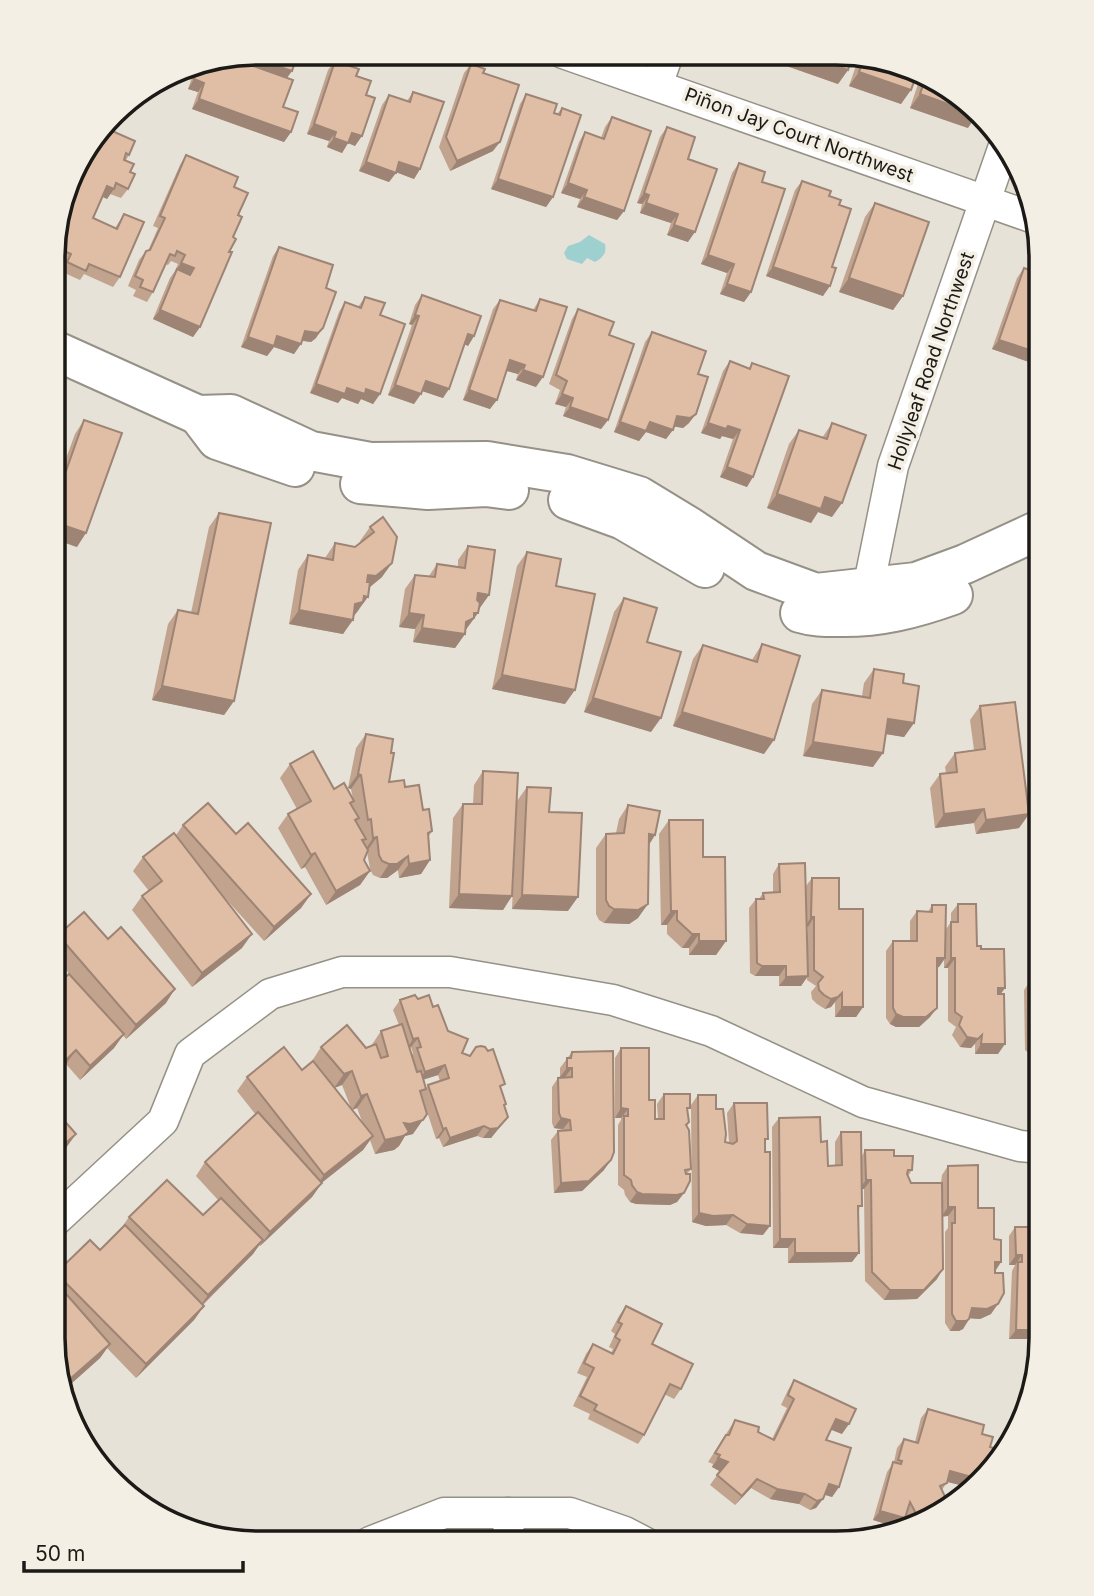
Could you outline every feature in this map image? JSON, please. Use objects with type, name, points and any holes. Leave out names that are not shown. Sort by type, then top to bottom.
[{"type":"street","name":"Piñon Jay Court Northwest","points":[[598,65],[1024,215]]},
{"type":"street","points":[[657,85],[664,65]]},
{"type":"street","name":"Hollyleaf Road Northwest","points":[[869,603],[893,466],[1000,156]]},
{"type":"street","points":[[65,355],[198,415],[231,414],[311,451],[370,462],[487,461],[566,474],[639,496],[756,571],[816,593],[913,609],[974,588],[1029,560]]},
{"type":"street","points":[[869,603],[1029,535]]},
{"type":"street","points":[[65,1212],[163,1121],[190,1054],[270,994],[342,972],[450,972],[613,1000],[711,1031],[863,1102],[1029,1147]]},
{"type":"street","points":[[398,1531],[444,1513],[570,1513],[622,1531]]},
{"type":"street","points":[[508,1513],[509,1531]]},
{"type":"water","points":[[589,235],[605,244],[602,257],[595,262],[587,258],[582,264],[567,259],[564,253],[568,246]]},
{"type":"building","points":[[251,65],[293,80],[283,107],[298,112],[291,132],[199,99],[204,83],[194,79],[195,75],[208,71]]},
{"type":"building","points":[[274,65],[294,65],[292,71]]},
{"type":"building","points":[[334,65],[359,69],[356,76],[371,81],[366,95],[375,98],[362,136],[352,133],[348,143],[334,138],[336,132],[314,124]]},
{"type":"building","points":[[471,65],[485,69],[483,73],[519,85],[500,142],[457,161],[446,137]]},
{"type":"building","points":[[834,65],[849,66],[848,70]]},
{"type":"building","points":[[861,66],[874,68],[914,82],[911,90],[859,72]]},
{"type":"building","points":[[923,86],[957,107],[920,94]]},
{"type":"building","points":[[413,92],[444,102],[420,169],[399,162],[396,173],[366,162],[389,95],[410,102]]},
{"type":"building","points":[[526,94],[557,104],[554,113],[560,115],[562,108],[581,115],[553,197],[498,179]]},
{"type":"building","points":[[612,117],[651,131],[624,211],[584,197],[587,190],[568,183],[585,132],[604,139]]},
{"type":"building","points":[[667,127],[695,137],[688,159],[717,169],[695,232],[674,225],[678,214],[646,203],[649,195],[644,193]]},
{"type":"building","points":[[112,131],[135,141],[124,160],[134,164],[130,172],[135,174],[128,189],[116,183],[114,189],[107,186],[93,218],[117,229],[124,214],[144,222],[120,277],[89,264],[86,271],[67,262],[71,254],[65,251],[71,208],[91,161]]},
{"type":"building","points":[[186,155],[238,177],[234,187],[248,193],[238,215],[242,217],[233,237],[236,239],[229,252],[232,252],[200,327],[160,310],[177,269],[190,275],[194,268],[181,263],[185,255],[177,251],[175,256],[170,254],[153,292],[140,287],[143,280],[135,276],[165,218],[160,216]]},
{"type":"building","points":[[739,163],[765,172],[762,182],[785,189],[751,292],[727,284],[734,264],[708,255]]},
{"type":"building","points":[[802,181],[831,191],[829,196],[841,200],[839,205],[851,209],[832,267],[836,268],[830,286],[773,267]]},
{"type":"building","points":[[875,203],[929,222],[903,296],[849,278]]},
{"type":"building","points":[[279,247],[333,265],[326,288],[336,292],[323,328],[318,333],[305,331],[301,344],[277,336],[274,346],[248,337]]},
{"type":"building","points":[[1024,268],[1029,270],[1029,350],[999,340]]},
{"type":"building","points":[[422,295],[481,316],[474,336],[468,334],[449,389],[426,381],[421,394],[395,385],[419,316],[415,315]]},
{"type":"building","points":[[365,297],[385,303],[380,315],[405,324],[380,394],[366,389],[365,394],[347,388],[345,394],[316,384],[345,302],[361,308]]},
{"type":"building","points":[[540,299],[567,307],[543,377],[523,370],[525,365],[510,360],[497,400],[469,390],[500,300],[536,311]]},
{"type":"building","points":[[578,309],[614,322],[609,335],[634,344],[608,420],[570,407],[573,398],[562,394],[567,381],[556,375]]},
{"type":"building","points":[[652,332],[706,351],[698,374],[708,377],[696,414],[690,418],[677,416],[673,430],[650,422],[646,431],[620,422]]},
{"type":"building","points":[[730,361],[750,369],[752,363],[789,376],[753,477],[727,467],[740,430],[708,423]]},
{"type":"building","points":[[84,420],[122,433],[86,533],[65,526],[65,474]]},
{"type":"building","points":[[832,423],[866,435],[842,503],[825,497],[821,509],[777,494],[799,430],[827,439]]},
{"type":"building","points":[[219,513],[271,523],[234,701],[162,686],[178,610],[198,614]]},
{"type":"building","points":[[383,517],[397,537],[392,563],[376,576],[368,575],[368,597],[364,596],[363,602],[355,604],[353,620],[299,610],[308,555],[333,560],[335,543],[355,547],[374,532],[370,527]]},
{"type":"building","points":[[468,546],[495,550],[489,595],[478,593],[478,613],[474,613],[474,618],[466,622],[465,634],[422,628],[424,615],[409,613],[415,575],[435,577],[437,564],[465,568]]},
{"type":"building","points":[[527,552],[561,559],[556,586],[595,594],[575,690],[502,675]]},
{"type":"building","points":[[624,598],[657,608],[647,642],[681,652],[661,718],[593,698]]},
{"type":"building","points":[[762,644],[800,656],[774,740],[682,712],[703,645],[757,662]]},
{"type":"building","points":[[874,669],[904,674],[903,683],[919,686],[914,723],[888,719],[883,753],[813,742],[822,690],[870,698]]},
{"type":"building","points":[[1015,702],[1029,814],[986,820],[984,809],[944,814],[940,774],[957,772],[955,753],[985,749],[980,706]]},
{"type":"building","points":[[366,734],[393,739],[391,753],[394,753],[389,782],[404,780],[405,787],[419,785],[423,810],[429,809],[432,831],[428,833],[430,860],[409,864],[408,856],[397,864],[382,861],[377,837],[373,838],[371,819],[368,820],[361,775],[358,774]]},
{"type":"building","points":[[313,751],[334,789],[344,783],[354,801],[350,803],[359,818],[355,820],[366,839],[362,840],[368,850],[364,860],[370,871],[336,891],[315,853],[311,855],[288,814],[311,801],[290,764]]},
{"type":"building","points":[[483,771],[518,773],[512,896],[459,894],[463,804],[482,804]]},
{"type":"building","points":[[527,787],[551,788],[549,812],[582,813],[578,897],[522,895]]},
{"type":"building","points":[[208,803],[236,834],[248,823],[311,894],[274,927],[183,825]]},
{"type":"building","points":[[628,805],[660,811],[655,835],[649,834],[648,904],[638,910],[614,909],[606,900],[606,834],[624,833]]},
{"type":"building","points":[[669,820],[703,820],[703,857],[725,857],[726,941],[699,941],[699,934],[692,934],[677,920],[677,911],[671,911]]},
{"type":"building","points":[[174,833],[252,934],[202,973],[142,896],[162,881],[143,857]]},
{"type":"building","points":[[805,863],[808,976],[786,977],[786,966],[762,966],[757,963],[756,899],[764,899],[763,893],[780,892],[779,864]]},
{"type":"building","points":[[812,878],[839,878],[839,909],[863,909],[863,1007],[842,1007],[842,993],[831,999],[819,990],[818,983],[823,977],[814,970]]},
{"type":"building","points":[[958,904],[976,904],[977,946],[981,946],[981,949],[1004,949],[1005,988],[998,988],[998,994],[1004,994],[1005,1044],[981,1044],[982,1035],[978,1039],[967,1037],[959,1025],[962,1017],[955,1012],[955,958],[951,958],[951,922],[958,922]]},
{"type":"building","points":[[932,905],[946,905],[945,958],[937,958],[937,1008],[926,1017],[903,1017],[896,1014],[893,1008],[893,941],[917,941],[917,911],[932,912]]},
{"type":"building","points":[[84,912],[108,939],[121,927],[175,989],[136,1025],[65,943],[65,929]]},
{"type":"building","points":[[69,974],[124,1034],[90,1066],[76,1050],[65,1061],[65,978]]},
{"type":"building","points":[[415,995],[418,999],[429,995],[433,1007],[438,1005],[448,1031],[468,1039],[462,1053],[470,1056],[476,1047],[481,1046],[488,1051],[493,1049],[505,1084],[500,1086],[508,1117],[498,1128],[490,1129],[484,1126],[450,1138],[446,1128],[443,1129],[428,1085],[449,1078],[445,1065],[425,1072],[417,1048],[421,1047],[418,1038],[413,1039],[400,1000]]},
{"type":"building","points":[[402,1024],[417,1072],[421,1071],[426,1089],[420,1091],[427,1114],[423,1120],[404,1123],[409,1132],[403,1136],[385,1140],[367,1094],[361,1096],[352,1071],[344,1074],[321,1047],[347,1025],[366,1048],[376,1044],[381,1058],[388,1056],[381,1031]]},
{"type":"building","points":[[284,1047],[302,1070],[313,1061],[373,1136],[324,1175],[247,1077]]},
{"type":"building","points":[[621,1048],[649,1048],[649,1100],[655,1100],[655,1119],[664,1119],[664,1094],[690,1094],[690,1108],[687,1108],[689,1122],[686,1125],[689,1130],[691,1169],[685,1170],[686,1174],[690,1174],[690,1181],[684,1193],[642,1194],[637,1192],[631,1180],[624,1175],[624,1116],[628,1116],[628,1109],[621,1108]]},
{"type":"building","points":[[613,1051],[614,1152],[611,1160],[589,1181],[561,1183],[558,1131],[571,1130],[570,1120],[561,1118],[559,1113],[558,1078],[572,1077],[572,1068],[567,1068],[567,1058],[571,1058],[572,1052]]},
{"type":"building","points":[[698,1095],[716,1095],[716,1109],[723,1109],[725,1142],[733,1144],[737,1141],[734,1103],[767,1103],[768,1139],[765,1139],[765,1152],[770,1152],[770,1226],[747,1224],[733,1215],[713,1216],[699,1213]]},
{"type":"building","points":[[258,1112],[322,1183],[270,1232],[205,1162]]},
{"type":"building","points":[[820,1117],[821,1142],[827,1141],[828,1166],[842,1165],[841,1132],[861,1132],[862,1206],[858,1206],[859,1253],[795,1253],[795,1239],[780,1239],[779,1118]]},
{"type":"building","points":[[65,1122],[76,1134],[65,1144]]},
{"type":"building","points":[[865,1150],[894,1150],[894,1156],[913,1156],[912,1170],[908,1170],[907,1174],[911,1183],[942,1183],[943,1269],[924,1290],[890,1290],[872,1272],[871,1180],[866,1180]]},
{"type":"building","points":[[978,1165],[978,1208],[994,1208],[994,1239],[1001,1240],[1001,1262],[995,1262],[995,1273],[1003,1273],[1004,1293],[998,1304],[987,1309],[972,1308],[969,1319],[956,1321],[952,1314],[952,1223],[955,1223],[955,1207],[948,1207],[948,1166]]},
{"type":"building","points":[[167,1180],[203,1215],[221,1198],[263,1240],[208,1295],[129,1217]]},
{"type":"building","points":[[125,1225],[204,1306],[146,1364],[65,1282],[65,1264],[90,1240],[100,1250]]},
{"type":"building","points":[[1015,1227],[1029,1227],[1029,1330],[1016,1330],[1018,1262],[1022,1262],[1022,1255],[1016,1255]]},
{"type":"building","points":[[65,1293],[110,1344],[69,1380],[66,1364]]},
{"type":"building","points":[[626,1306],[662,1324],[652,1344],[693,1364],[681,1389],[670,1384],[644,1435],[594,1410],[597,1405],[580,1396],[594,1368],[584,1363],[593,1344],[613,1354],[620,1340],[615,1337],[622,1324],[618,1322]]},
{"type":"building","points":[[794,1380],[856,1409],[849,1424],[836,1419],[826,1440],[851,1448],[839,1487],[829,1484],[823,1499],[817,1501],[805,1494],[777,1489],[757,1479],[742,1496],[717,1475],[728,1462],[718,1458],[720,1455],[715,1453],[726,1435],[729,1435],[735,1420],[759,1427],[758,1432],[774,1440],[794,1399],[788,1395]]},
{"type":"building","points":[[928,1409],[984,1425],[982,1434],[993,1437],[990,1447],[995,1448],[970,1477],[950,1471],[947,1483],[940,1486],[946,1498],[922,1511],[916,1513],[910,1502],[905,1518],[880,1511],[893,1462],[901,1464],[902,1461],[898,1460],[904,1439],[918,1443]]}]
